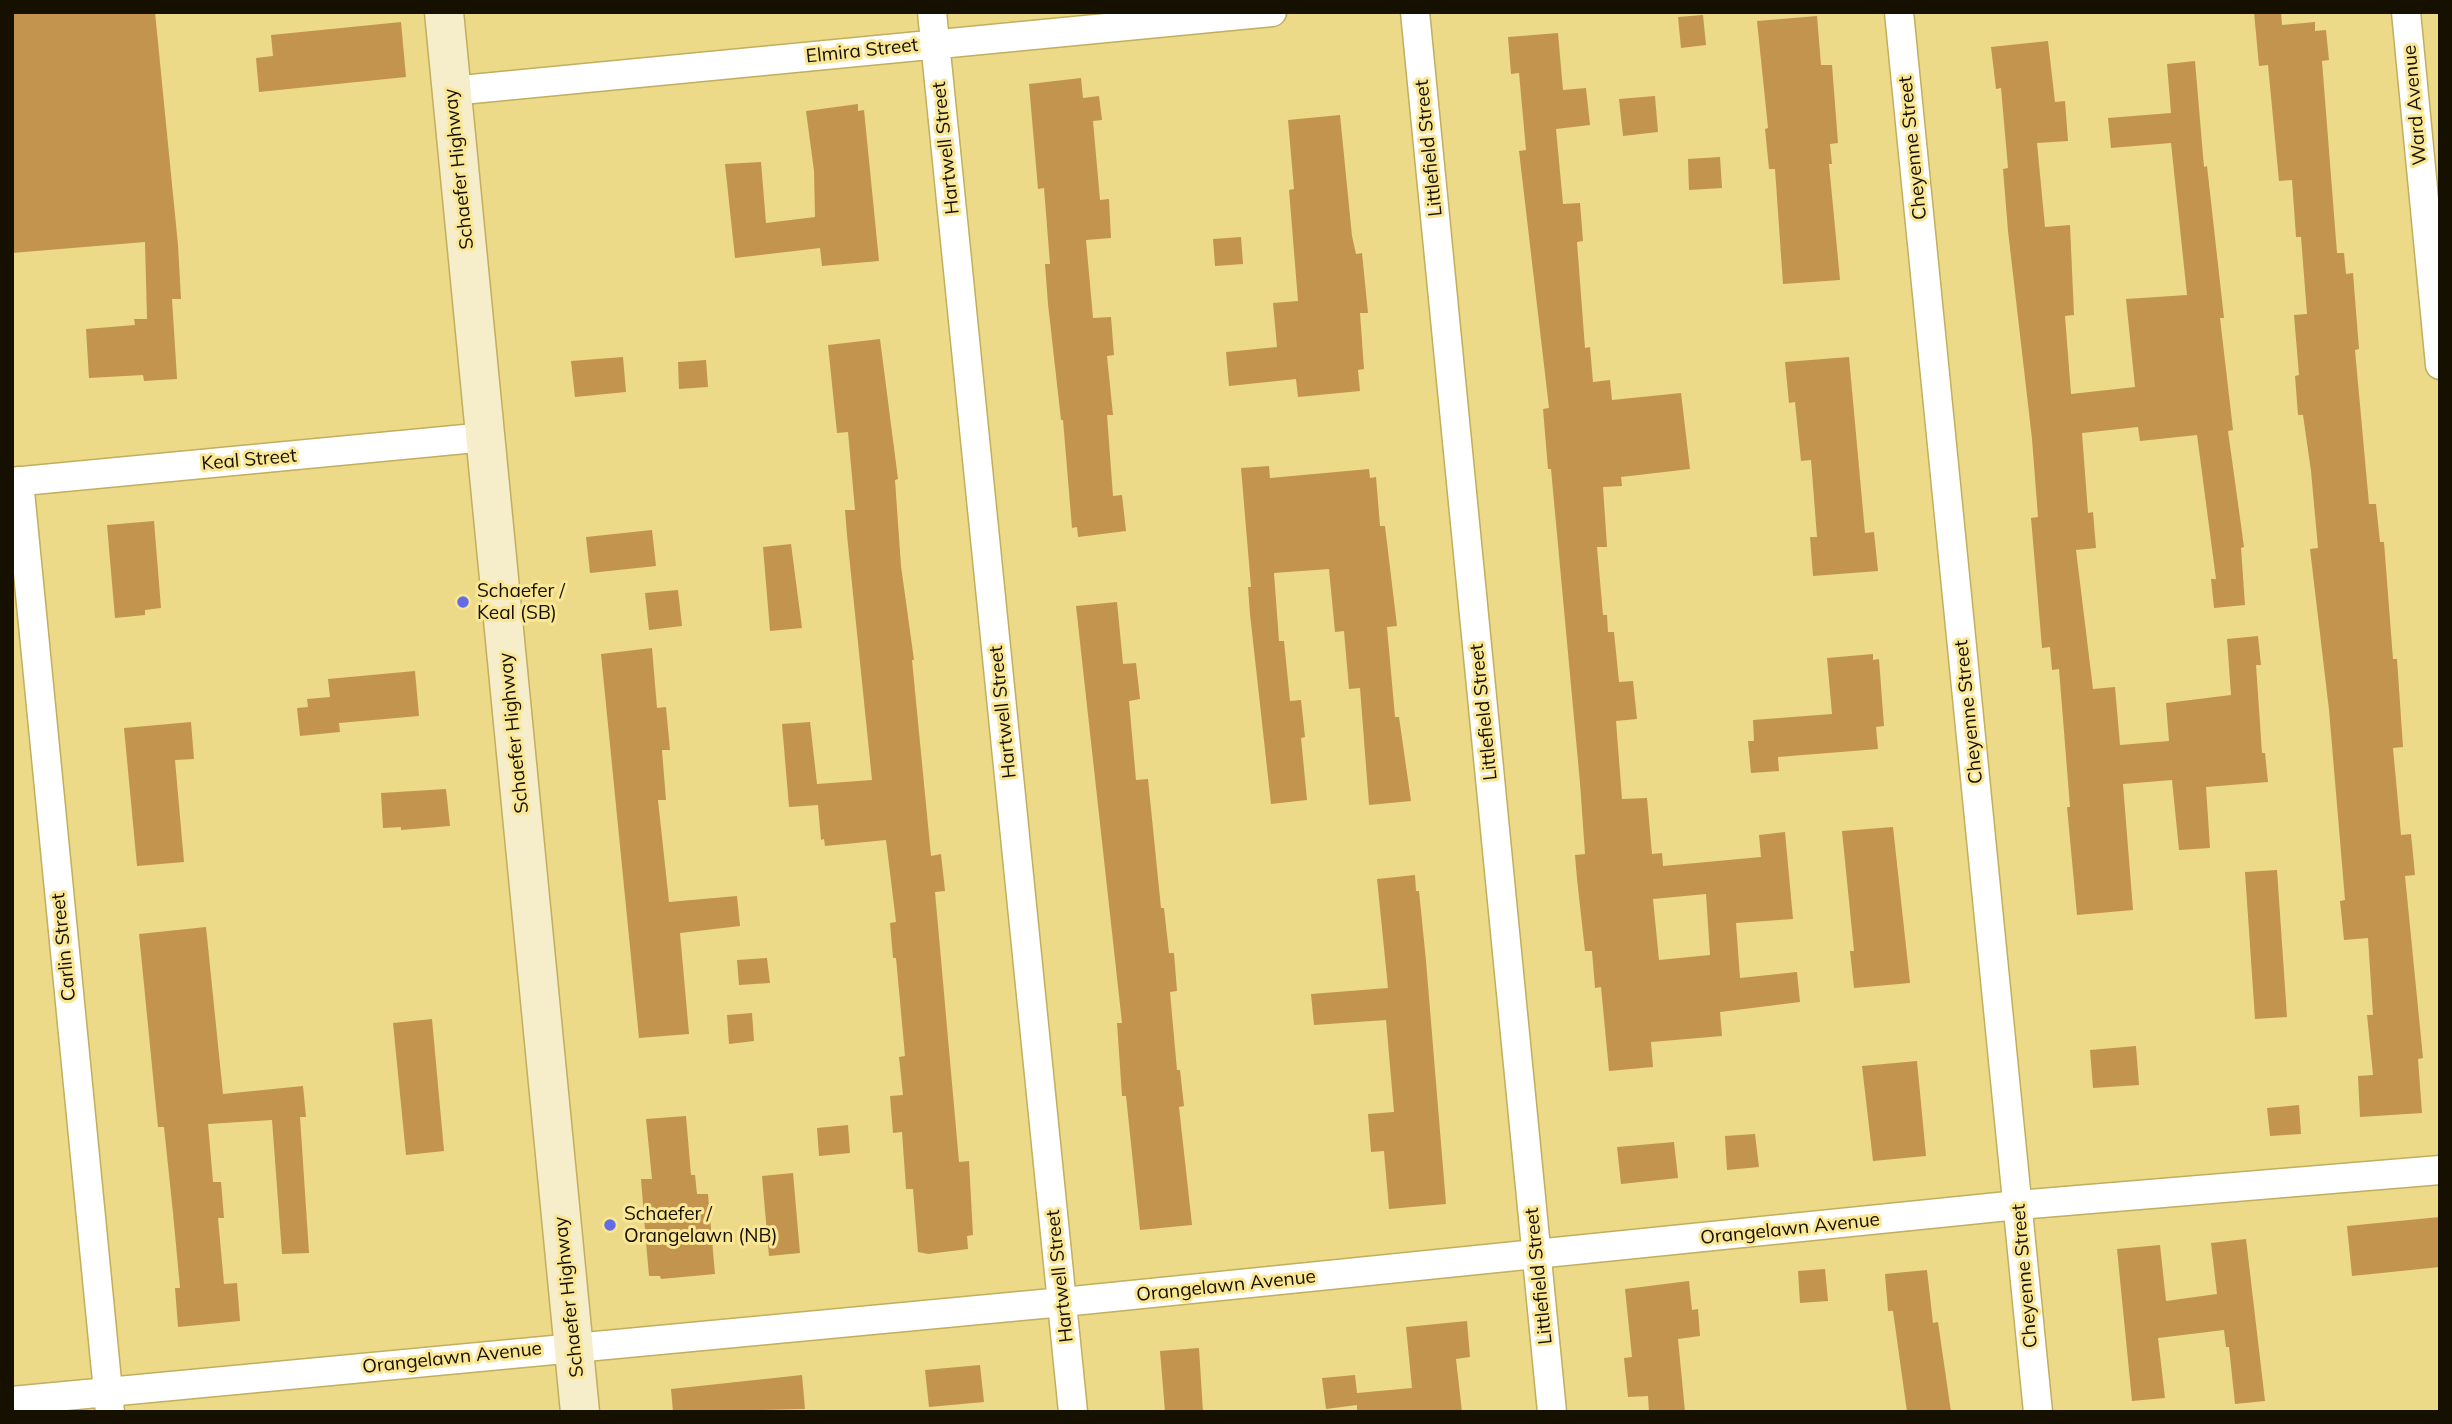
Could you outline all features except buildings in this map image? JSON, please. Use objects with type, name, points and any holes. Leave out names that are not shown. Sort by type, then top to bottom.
[{"type":"main road","name":"Schaefer Highway","points":[[444,12],[580,1412]]},
{"type":"street","name":"Hartwell Street","points":[[932,12],[1073,1412]]},
{"type":"street","name":"Elmira Street","points":[[452,91],[1272,12]]},
{"type":"street","name":"Littlefield Street","points":[[1415,12],[1552,1412]]},
{"type":"street","name":"Cheyenne Street","points":[[1899,12],[2038,1412]]},
{"type":"street","name":"Ward Avenue","points":[[2406,12],[2440,365]]},
{"type":"street","name":"Keal Street","points":[[15,482],[486,438]]},
{"type":"street","name":"Carlin Street","points":[[15,482],[109,1402]]},
{"type":"street","name":"Orangelawn Avenue","points":[[12,1401],[109,1402],[574,1347],[1063,1302],[2018,1205],[2440,1170]]},
{"type":"place","name":"Schaefer / Keal (SB)","points":[[463,602]]},
{"type":"place","name":"Schaefer / Orangelawn (NB)","points":[[610,1225]]}]
